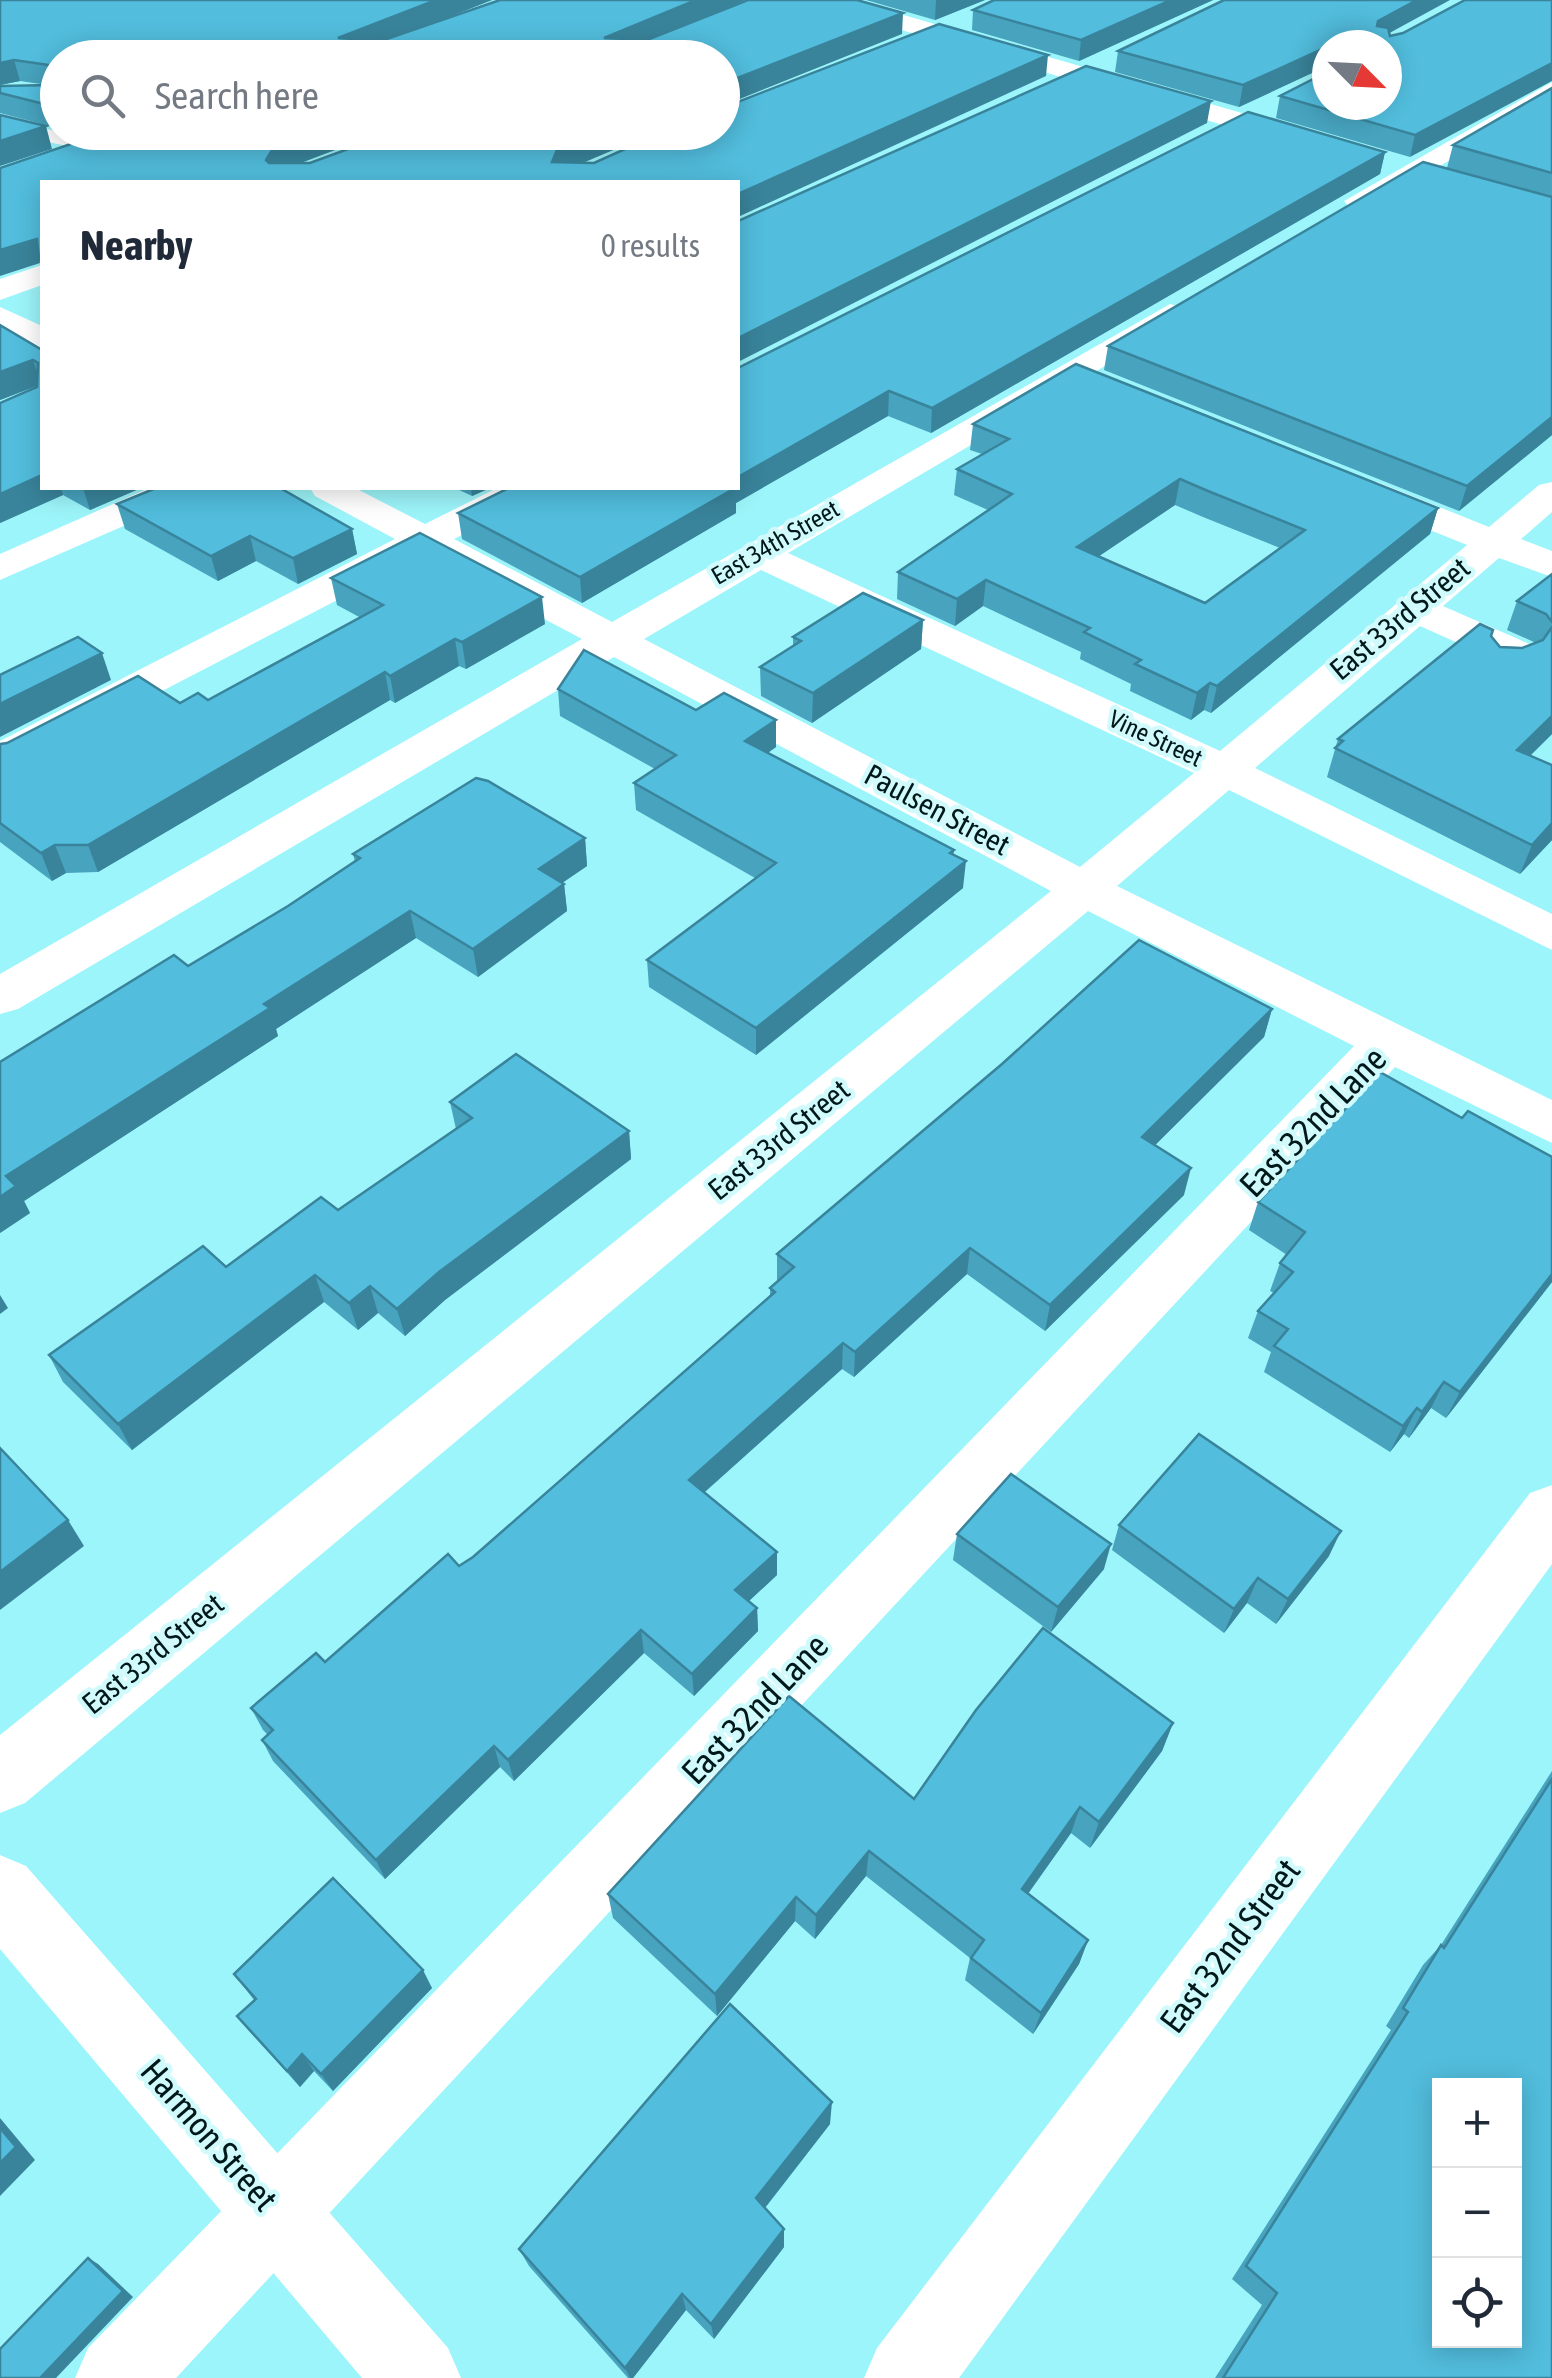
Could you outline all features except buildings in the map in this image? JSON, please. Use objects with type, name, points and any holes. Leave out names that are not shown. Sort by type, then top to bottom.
[{"type":"street","points":[[826,0],[1335,149]]},
{"type":"street","points":[[902,47],[969,20]]},
{"type":"street","points":[[1045,91],[1117,58]]},
{"type":"street","points":[[1325,221],[1427,176],[1552,90]]},
{"type":"street","points":[[1206,139],[1276,104]]},
{"type":"street","points":[[0,122],[40,134]]},
{"type":"street","points":[[38,158],[74,150]]},
{"type":"street","points":[[1372,160],[1427,176]]},
{"type":"street","points":[[0,290],[40,275]]},
{"type":"street","name":"East 34th Street","points":[[0,997],[1206,292]]},
{"type":"street","points":[[0,317],[40,338]]},
{"type":"street","points":[[1071,373],[1107,388]]},
{"type":"street","points":[[1327,476],[1552,565]]},
{"type":"street","points":[[0,568],[175,490]]},
{"type":"street","name":"Paulsen Street","points":[[332,490],[1084,889],[1552,1122]]},
{"type":"street","points":[[0,758],[520,490]]},
{"type":"street","name":"East 33rd Street","points":[[0,1779],[1084,889],[1552,493]]},
{"type":"street","name":"Vine Street","points":[[756,552],[1222,769],[1552,934]]},
{"type":"street","points":[[1414,608],[1520,654],[1505,663]]},
{"type":"street","name":"East 32nd Lane","points":[[118,2378],[1392,1040]]},
{"type":"street","name":"East 32nd Street","points":[[907,2378],[1552,1514]]},
{"type":"street","name":"Harmon Street","points":[[0,1892],[418,2378]]}]
